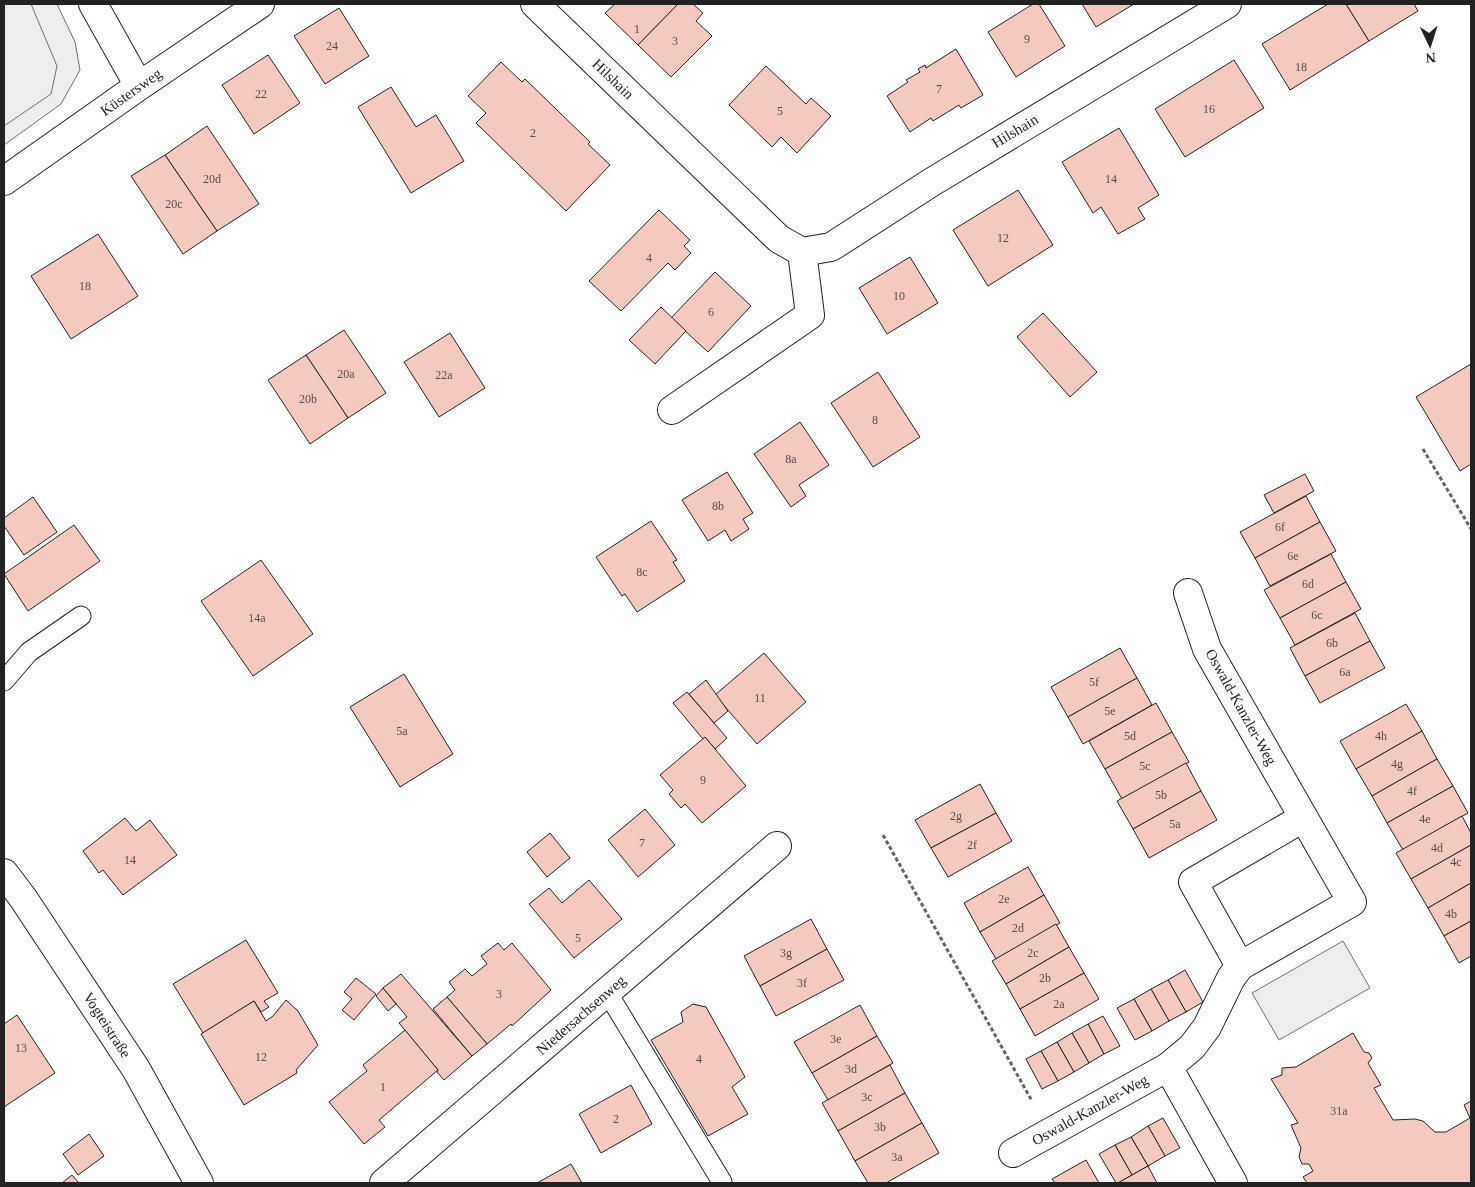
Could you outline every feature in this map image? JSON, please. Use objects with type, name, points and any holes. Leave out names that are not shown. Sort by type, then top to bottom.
[{"type":"street","points":[[93,4],[139,86]]},
{"type":"street","name":"Küstersweg","points":[[4,182],[139,86],[260,4]]},
{"type":"street","name":"Hilshain","points":[[535,4],[779,240],[802,252],[831,247],[932,182],[1227,4]]},
{"type":"street","points":[[672,410],[810,315],[802,252]]},
{"type":"street","name":"Oswald-Kanzler-Weg","points":[[1012,1153],[1168,1067],[1192,1047],[1207,1027],[1231,978],[1240,966],[1352,902],[1207,649],[1188,593]]},
{"type":"street","points":[[1240,966],[1193,882],[1303,818]]},
{"type":"street","name":"Niedersachsenweg","points":[[384,1183],[777,846]]},
{"type":"street","name":"Vogteistraße","points":[[4,874],[23,898],[136,1069],[199,1183]]},
{"type":"street","points":[[1168,1067],[1233,1183]]},
{"type":"lane","points":[[4,681],[29,652],[82,616]]},
{"type":"lane","points":[[607,992],[722,1182]]},
{"type":"path","points":[[1423,449],[1471,529]]},
{"type":"path","points":[[883,835],[1050,1133]]},
{"type":"shaded area","points":[[4,4],[57,4],[75,42],[80,70],[61,104],[4,145]]},
{"type":"shaded area","points":[[4,4],[31,4],[57,66],[51,94],[4,126]]},
{"type":"shaded area","points":[[1343,941],[1370,988],[1279,1040],[1252,993]]},
{"type":"building","points":[[615,4],[678,4],[638,45],[605,13]]},
{"type":"building","points":[[678,4],[693,4],[703,13],[696,21],[712,36],[671,77],[638,45]]},
{"type":"building","points":[[1033,4],[1039,4],[1065,46],[1016,77],[988,32]]},
{"type":"building","points":[[1082,4],[1134,4],[1096,27]]},
{"type":"building","points":[[1328,4],[1346,4],[1369,41],[1290,90],[1262,44]]},
{"type":"building","points":[[1346,4],[1414,4],[1418,11],[1369,41]]},
{"type":"building","points":[[339,8],[369,56],[325,84],[294,36]]},
{"type":"building","points":[[956,49],[983,95],[961,108],[959,105],[933,121],[931,118],[910,132],[887,96],[908,82],[906,80],[920,72],[918,69],[925,65],[926,68]]},
{"type":"building","points":[[268,55],[300,103],[254,134],[222,85]]},
{"type":"building","points":[[1234,60],[1264,108],[1185,157],[1155,109]]},
{"type":"building","points":[[501,62],[522,82],[525,79],[590,142],[588,144],[610,165],[566,211],[476,123],[486,113],[468,96]]},
{"type":"building","points":[[766,66],[806,104],[811,98],[831,116],[797,153],[781,137],[772,147],[729,105]]},
{"type":"building","points":[[391,87],[416,127],[436,115],[464,161],[411,193],[358,107]]},
{"type":"building","points":[[207,126],[259,204],[217,231],[165,155]]},
{"type":"building","points":[[1119,128],[1159,195],[1138,208],[1145,219],[1118,234],[1101,207],[1093,213],[1062,162]]},
{"type":"building","points":[[165,155],[217,231],[183,254],[131,176]]},
{"type":"building","points":[[1018,190],[1053,245],[988,286],[953,230]]},
{"type":"building","points":[[659,210],[690,240],[684,246],[691,253],[675,270],[668,263],[621,311],[589,281]]},
{"type":"building","points":[[98,234],[138,296],[71,339],[31,276]]},
{"type":"building","points":[[910,257],[938,303],[887,334],[859,288]]},
{"type":"building","points":[[715,272],[751,306],[708,352],[671,318]]},
{"type":"building","points":[[661,307],[686,331],[655,364],[629,340]]},
{"type":"building","points":[[1043,313],[1097,372],[1070,397],[1017,337]]},
{"type":"building","points":[[344,330],[386,393],[348,418],[306,355]]},
{"type":"building","points":[[450,333],[485,388],[439,417],[404,362]]},
{"type":"building","points":[[306,355],[348,418],[310,444],[268,380]]},
{"type":"building","points":[[1471,364],[1471,464],[1460,471],[1416,397]]},
{"type":"building","points":[[878,372],[920,437],[873,467],[831,403]]},
{"type":"building","points":[[800,422],[829,465],[799,485],[806,496],[791,507],[754,454]]},
{"type":"building","points":[[727,472],[753,513],[743,519],[749,529],[731,541],[725,530],[708,541],[682,500]]},
{"type":"building","points":[[1305,474],[1314,491],[1274,513],[1264,495]]},
{"type":"building","points":[[1306,496],[1320,522],[1255,558],[1240,532]]},
{"type":"building","points":[[33,497],[57,532],[24,555],[4,526],[4,518]]},
{"type":"building","points":[[651,521],[677,560],[673,562],[685,581],[637,612],[625,594],[622,596],[596,557]]},
{"type":"building","points":[[1320,522],[1336,551],[1270,586],[1255,558]]},
{"type":"building","points":[[74,525],[100,561],[28,611],[4,574]]},
{"type":"building","points":[[1331,554],[1346,582],[1280,618],[1264,590]]},
{"type":"building","points":[[261,560],[313,634],[253,676],[201,601]]},
{"type":"building","points":[[1346,582],[1361,609],[1295,645],[1280,618]]},
{"type":"building","points":[[1355,613],[1370,641],[1305,676],[1290,648]]},
{"type":"building","points":[[1370,641],[1385,668],[1320,703],[1305,676]]},
{"type":"building","points":[[1120,648],[1137,678],[1068,717],[1051,687]]},
{"type":"building","points":[[764,653],[806,702],[757,744],[715,695]]},
{"type":"building","points":[[404,674],[453,754],[400,787],[350,707]]},
{"type":"building","points":[[1137,678],[1152,705],[1083,744],[1068,717]]},
{"type":"building","points":[[706,680],[728,711],[714,723],[689,694]]},
{"type":"building","points":[[687,692],[727,738],[715,749],[705,737],[703,739],[673,703]]},
{"type":"building","points":[[1156,703],[1172,732],[1105,769],[1089,741]]},
{"type":"building","points":[[1406,704],[1422,731],[1356,769],[1340,741]]},
{"type":"building","points":[[1422,731],[1437,759],[1372,796],[1356,769]]},
{"type":"building","points":[[1172,732],[1189,762],[1122,799],[1105,769]]},
{"type":"building","points":[[705,737],[746,786],[702,823],[685,804],[681,808],[669,794],[673,790],[660,775]]},
{"type":"building","points":[[1437,759],[1453,786],[1387,823],[1372,796]]},
{"type":"building","points":[[1186,763],[1201,791],[1133,829],[1117,801]]},
{"type":"building","points":[[980,784],[996,813],[931,848],[915,820]]},
{"type":"building","points":[[1453,786],[1468,813],[1403,850],[1387,823]]},
{"type":"building","points":[[1201,791],[1217,820],[1149,858],[1133,829]]},
{"type":"building","points":[[645,809],[675,845],[638,877],[608,840]]},
{"type":"building","points":[[996,813],[1012,841],[948,877],[931,848]]},
{"type":"building","points":[[1462,816],[1471,833],[1471,845],[1411,879],[1396,853]]},
{"type":"building","points":[[125,818],[136,831],[150,820],[177,855],[123,895],[103,870],[99,873],[83,851]]},
{"type":"building","points":[[550,833],[570,858],[547,877],[527,852]]},
{"type":"building","points":[[1471,845],[1471,883],[1428,908],[1411,879]]},
{"type":"building","points":[[1028,867],[1044,895],[980,932],[964,903]]},
{"type":"building","points":[[589,880],[622,919],[574,958],[529,904],[549,888],[562,903]]},
{"type":"building","points":[[1471,883],[1471,921],[1444,936],[1428,908]]},
{"type":"building","points":[[1044,895],[1060,923],[996,959],[980,932]]},
{"type":"building","points":[[811,919],[827,949],[760,986],[744,956]]},
{"type":"building","points":[[1471,921],[1471,956],[1459,963],[1444,936]]},
{"type":"building","points":[[1056,924],[1069,947],[1006,984],[992,961]]},
{"type":"building","points":[[246,940],[278,993],[264,1001],[269,1007],[261,1012],[254,1001],[203,1033],[173,984]]},
{"type":"building","points":[[498,943],[504,950],[512,943],[551,990],[512,1026],[511,1024],[487,1044],[447,997],[455,990],[449,982],[465,969],[472,976],[487,964],[481,956]]},
{"type":"building","points":[[1069,947],[1084,973],[1020,1009],[1006,984]]},
{"type":"building","points":[[827,949],[844,980],[776,1016],[760,986]]},
{"type":"building","points":[[1185,970],[1203,1002],[1186,1012],[1168,980]]},
{"type":"building","points":[[1084,973],[1099,999],[1035,1036],[1020,1009]]},
{"type":"building","points":[[401,974],[472,1056],[444,1080],[399,1023],[407,1017],[383,988]]},
{"type":"building","points":[[356,978],[376,994],[354,1020],[342,1010],[352,999],[344,992]]},
{"type":"building","points":[[1168,980],[1186,1012],[1169,1021],[1151,989]]},
{"type":"building","points":[[383,988],[396,1004],[388,1011],[376,996]]},
{"type":"building","points":[[1151,989],[1169,1021],[1152,1031],[1134,999]]},
{"type":"building","points":[[447,997],[487,1044],[472,1056],[433,1009]]},
{"type":"building","points":[[1134,999],[1152,1031],[1135,1040],[1117,1008]]},
{"type":"building","points":[[286,1000],[298,1011],[318,1045],[296,1070],[297,1073],[244,1105],[201,1034],[254,1001],[266,1021],[273,1016]]},
{"type":"building","points":[[693,1004],[706,1007],[745,1077],[732,1087],[748,1114],[708,1136],[651,1040],[683,1022],[681,1012]]},
{"type":"building","points":[[860,1005],[877,1036],[812,1073],[794,1042]]},
{"type":"building","points":[[17,1015],[55,1073],[4,1107],[4,1024]]},
{"type":"building","points":[[1103,1016],[1120,1046],[1104,1054],[1088,1024]]},
{"type":"building","points":[[1088,1024],[1104,1054],[1089,1063],[1072,1033]]},
{"type":"building","points":[[405,1030],[438,1070],[379,1120],[385,1127],[364,1144],[329,1102],[367,1071],[363,1065]]},
{"type":"building","points":[[1072,1033],[1089,1063],[1074,1072],[1057,1042]]},
{"type":"building","points":[[1353,1033],[1364,1052],[1369,1053],[1372,1058],[1368,1063],[1381,1085],[1374,1088],[1393,1120],[1415,1119],[1423,1121],[1435,1132],[1446,1132],[1470,1118],[1464,1105],[1471,1101],[1471,1183],[1307,1183],[1303,1177],[1313,1171],[1309,1164],[1302,1164],[1299,1157],[1301,1148],[1291,1125],[1298,1123],[1271,1079],[1282,1075],[1282,1068],[1296,1067]]},
{"type":"building","points":[[877,1036],[893,1063],[828,1100],[812,1073]]},
{"type":"building","points":[[1057,1042],[1074,1072],[1058,1081],[1041,1051]]},
{"type":"building","points":[[1041,1051],[1058,1081],[1042,1089],[1026,1059]]},
{"type":"building","points":[[890,1065],[905,1093],[838,1131],[822,1103]]},
{"type":"building","points":[[631,1085],[652,1124],[601,1153],[579,1114]]},
{"type":"building","points":[[905,1093],[922,1123],[855,1161],[838,1131]]},
{"type":"building","points":[[1163,1118],[1180,1148],[1165,1156],[1148,1126]]},
{"type":"building","points":[[922,1123],[939,1153],[886,1183],[868,1183],[855,1161]]},
{"type":"building","points":[[1148,1126],[1165,1156],[1148,1166],[1131,1137]]},
{"type":"building","points":[[89,1134],[104,1156],[78,1175],[63,1154]]},
{"type":"building","points":[[1131,1137],[1148,1166],[1132,1175],[1115,1145]]},
{"type":"building","points":[[1115,1145],[1132,1175],[1118,1183],[1116,1183],[1099,1154]]},
{"type":"building","points":[[1086,1160],[1099,1183],[1055,1183],[1052,1179]]},
{"type":"building","points":[[571,1164],[582,1183],[537,1183]]},
{"type":"building","points":[[1148,1166],[1157,1183],[1118,1183],[1132,1175]]},
{"type":"building","points":[[72,1175],[79,1183],[62,1183]]}]
